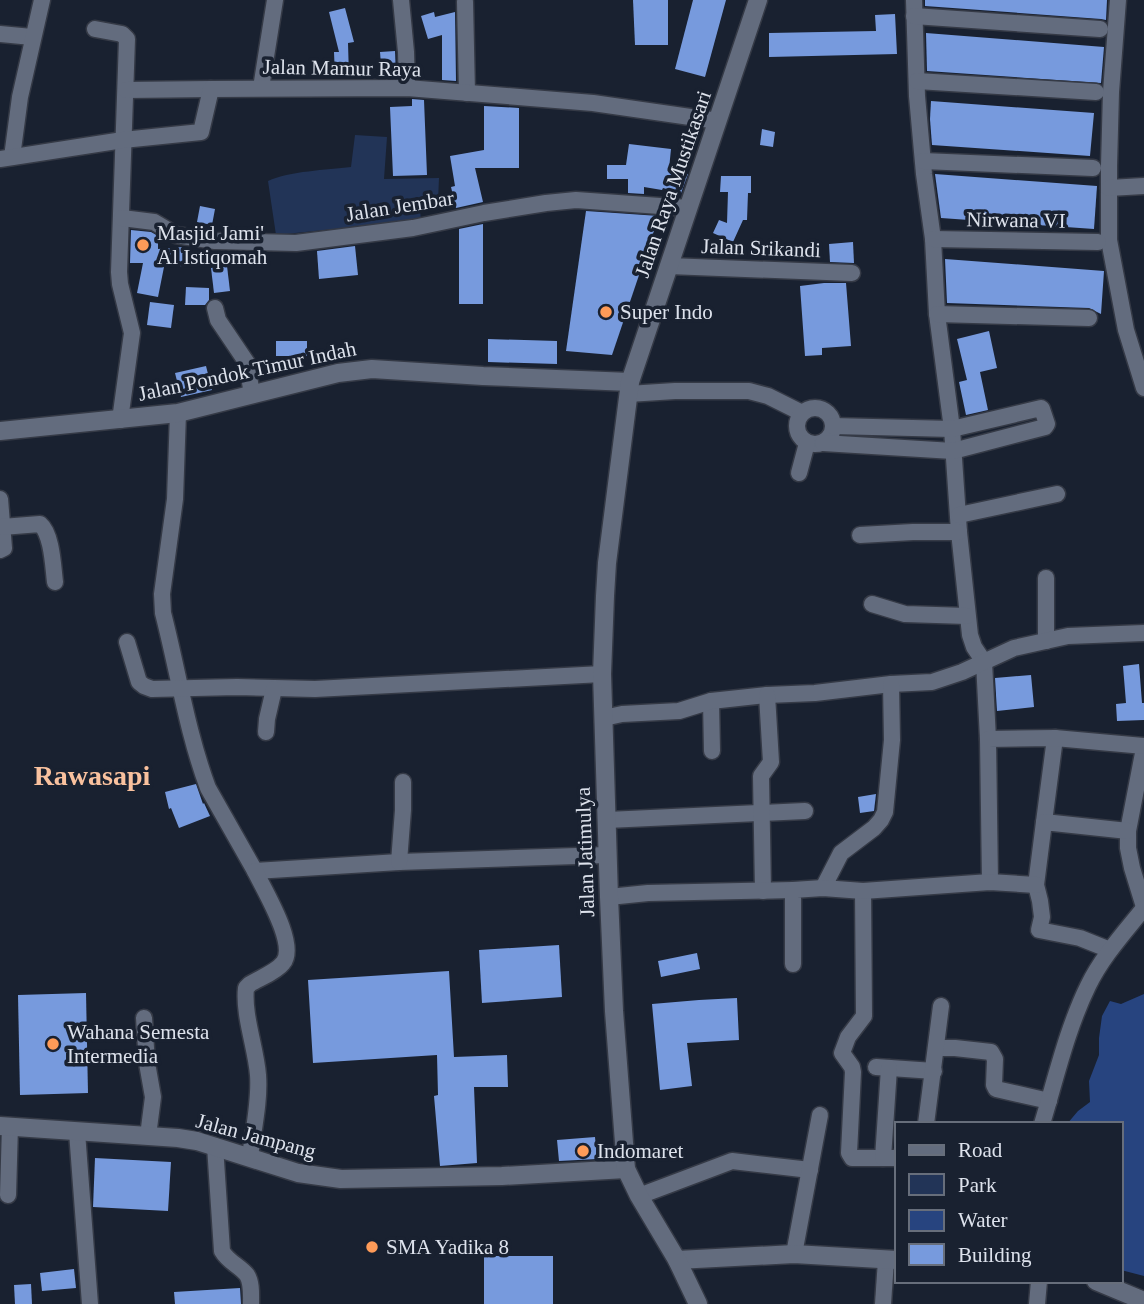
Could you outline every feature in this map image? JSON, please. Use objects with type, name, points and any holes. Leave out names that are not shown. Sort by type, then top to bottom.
[{"type":"main road","name":"Jalan Raya Mustikasari","points":[[629,388],[758,0]]},
{"type":"main road","name":"Jalan Pondok Timur Indah","points":[[0,431],[178,413],[338,373],[372,369],[629,388]]},
{"type":"main road","name":"Jalan Jatimulya","points":[[629,388],[607,563],[602,674],[614,1011],[626,1170],[698,1304]]},
{"type":"main road","name":"Jalan Jampang","points":[[5,1126],[197,1141],[298,1173],[341,1178],[502,1176],[626,1170]]},
{"type":"main road","points":[[677,1261],[794,1254],[891,1260]]},
{"type":"main road","points":[[1101,1283],[1144,1301]]},
{"type":"street","points":[[42,0],[6,158],[123,140],[201,132],[211,89]]},
{"type":"street","points":[[261,88],[275,0]]},
{"type":"street","points":[[401,0],[407,88]]},
{"type":"street","points":[[1118,0],[1111,92],[1110,240],[1126,330],[1144,388]]},
{"type":"street","points":[[466,2],[467,93]]},
{"type":"street","points":[[990,882],[984,662],[974,647],[967,616],[952,429],[937,314],[933,239],[923,161],[914,8],[1100,29]]},
{"type":"street","points":[[95,30],[126,37],[119,272],[132,333],[120,420]]},
{"type":"street","points":[[0,34],[32,37]]},
{"type":"street","points":[[917,81],[1096,92]]},
{"type":"street","name":"Jalan Mamur Raya","points":[[126,90],[407,88],[593,103],[718,121]]},
{"type":"street","points":[[923,161],[1093,168]]},
{"type":"street","points":[[1109,188],[1144,186]]},
{"type":"street","name":"Jalan Jembar","points":[[122,218],[154,222],[176,235],[202,239],[296,243],[413,228],[485,213],[576,200],[688,208]]},
{"type":"street","name":"Nirwana VI","points":[[933,239],[1098,242]]},
{"type":"street","name":"Jalan Srikandi","points":[[669,266],[852,273]]},
{"type":"street","points":[[215,308],[218,320],[247,363],[252,395]]},
{"type":"street","points":[[937,314],[1089,318]]},
{"type":"street","points":[[1126,330],[1144,328]]},
{"type":"street","points":[[629,388],[749,391],[768,396],[802,413]]},
{"type":"street","points":[[799,473],[815,443],[831,436],[833,426],[828,413],[820,408],[810,408],[802,413],[797,421],[797,429],[800,438],[815,443],[953,451],[1045,427],[1047,424],[1041,408],[952,429],[833,426]]},
{"type":"street","points":[[178,413],[175,499],[162,604],[197,756],[208,788],[255,872],[279,922],[287,954],[281,965],[246,988],[258,1076],[250,1157]]},
{"type":"street","points":[[958,515],[1057,494]]},
{"type":"street","points":[[0,499],[4,548],[0,550]]},
{"type":"street","points":[[2,527],[44,526],[48,534],[55,582]]},
{"type":"street","points":[[860,536],[959,532]]},
{"type":"street","points":[[1046,578],[1046,640]]},
{"type":"street","points":[[872,604],[905,614],[967,616]]},
{"type":"street","points":[[604,718],[622,714],[679,711],[711,701],[932,682],[962,672],[1014,648],[1046,640],[1068,636],[1144,633]]},
{"type":"street","points":[[127,642],[139,682],[152,689],[315,689],[602,674]]},
{"type":"street","points":[[823,888],[841,853],[874,828],[885,812],[892,740],[891,684]]},
{"type":"street","points":[[266,732],[274,689]]},
{"type":"street","points":[[763,891],[761,776],[771,762],[767,695]]},
{"type":"street","points":[[711,701],[712,751]]},
{"type":"street","points":[[988,739],[1055,737],[1144,747],[1140,786],[1128,831],[1128,848],[1144,908],[1110,950],[1088,986],[1071,1028],[1043,1122]]},
{"type":"street","points":[[1055,737],[1036,885],[1042,917],[1039,930],[1080,938],[1110,950]]},
{"type":"street","points":[[399,862],[402,782]]},
{"type":"street","points":[[607,820],[805,811]]},
{"type":"street","points":[[1044,822],[1128,831]]},
{"type":"street","points":[[255,872],[399,862],[607,855]]},
{"type":"street","points":[[609,897],[648,893],[823,888],[863,891],[990,882],[1036,885]]},
{"type":"street","points":[[793,890],[793,964]]},
{"type":"street","points":[[863,891],[864,1016],[848,1037],[842,1054],[853,1072],[849,1153],[852,1158],[890,1158],[882,1068],[934,1071]]},
{"type":"street","points":[[926,1122],[941,1006]]},
{"type":"street","points":[[144,1018],[147,1063],[153,1097],[148,1136]]},
{"type":"street","points":[[936,1048],[991,1052],[995,1059],[996,1089],[1049,1101]]},
{"type":"street","points":[[794,1254],[820,1115]]},
{"type":"street","points":[[5,1126],[8,1195]]},
{"type":"street","points":[[77,1132],[90,1304]]},
{"type":"street","points":[[215,1146],[222,1251],[226,1258],[247,1275],[251,1304]]},
{"type":"street","points":[[639,1196],[732,1161],[810,1170]]},
{"type":"street","points":[[883,1304],[891,1260]]},
{"type":"street","points":[[1037,1304],[1038,1283]]},
{"type":"green space","points":[[355,135],[387,137],[384,179],[439,178],[438,201],[420,210],[421,220],[276,235],[268,181],[297,173],[351,167]]},
{"type":"water","points":[[1144,994],[1144,1276],[1123,1271],[1123,1122],[1069,1122],[1090,1102],[1089,1081],[1099,1055],[1102,1016],[1110,1001],[1121,1004]]},
{"type":"building","points":[[633,0],[668,0],[668,45],[635,45]]},
{"type":"building","points":[[693,0],[726,0],[705,77],[675,69]]},
{"type":"building","points":[[925,0],[1107,0],[1106,20],[925,6]]},
{"type":"building","points":[[345,8],[354,42],[348,43],[349,77],[335,77],[334,52],[339,52],[329,12]]},
{"type":"building","points":[[434,12],[435,17],[455,12],[456,81],[442,80],[442,35],[428,39],[421,16]]},
{"type":"building","points":[[895,14],[897,54],[769,57],[769,33],[876,31],[875,15]]},
{"type":"building","points":[[926,33],[1104,47],[1101,83],[927,71]]},
{"type":"building","points":[[395,51],[396,76],[382,77],[380,52]]},
{"type":"building","points":[[412,99],[424,100],[427,175],[393,176],[390,107],[412,106]]},
{"type":"building","points":[[931,101],[1094,113],[1090,156],[932,145]]},
{"type":"building","points":[[484,106],[519,108],[519,168],[475,168],[483,202],[456,208],[451,187],[455,186],[450,156],[484,150]]},
{"type":"building","points":[[762,129],[775,132],[773,147],[760,145]]},
{"type":"building","points":[[629,144],[671,149],[669,169],[688,174],[681,193],[644,187],[644,194],[628,193],[628,179],[607,179],[607,165],[626,165]]},
{"type":"building","points":[[935,174],[1097,186],[1094,229],[941,218]]},
{"type":"building","points":[[721,176],[751,176],[747,220],[743,220],[733,242],[713,233],[719,220],[727,223],[728,192],[720,192]]},
{"type":"building","points":[[200,206],[215,209],[212,225],[197,222]]},
{"type":"building","points":[[586,211],[659,216],[612,355],[566,351]]},
{"type":"building","points":[[483,224],[483,304],[459,304],[459,229]]},
{"type":"building","points":[[131,230],[151,232],[158,236],[158,249],[183,247],[184,266],[164,267],[158,297],[137,293],[143,263],[130,263]]},
{"type":"building","points":[[853,242],[854,263],[830,262],[829,244]]},
{"type":"building","points":[[355,246],[358,275],[319,279],[317,251]]},
{"type":"building","points":[[945,259],[1104,271],[1101,314],[1089,308],[947,303]]},
{"type":"building","points":[[227,266],[230,291],[214,293],[211,268]]},
{"type":"building","points":[[846,283],[851,346],[822,348],[822,355],[805,356],[800,286]]},
{"type":"building","points":[[186,287],[209,288],[209,300],[205,305],[185,305]]},
{"type":"building","points":[[150,302],[174,305],[171,328],[147,325]]},
{"type":"building","points":[[989,331],[997,368],[980,372],[988,410],[966,415],[959,382],[967,380],[957,339]]},
{"type":"building","points":[[488,339],[557,341],[557,364],[488,362]]},
{"type":"building","points":[[276,341],[307,341],[307,356],[276,356]]},
{"type":"building","points":[[206,366],[212,390],[181,397],[175,373]]},
{"type":"building","points":[[1139,664],[1144,720],[1117,721],[1116,704],[1126,703],[1123,666]]},
{"type":"building","points":[[1031,675],[1034,707],[997,711],[995,678]]},
{"type":"building","points":[[196,784],[210,816],[179,828],[171,808],[169,809],[165,792]]},
{"type":"building","points":[[876,794],[874,811],[860,813],[858,797]]},
{"type":"building","points":[[559,945],[562,997],[482,1003],[479,950]]},
{"type":"building","points":[[697,953],[700,969],[661,977],[658,961]]},
{"type":"building","points":[[449,971],[454,1057],[507,1055],[508,1087],[474,1087],[477,1163],[440,1166],[434,1096],[438,1095],[437,1055],[313,1063],[308,980]]},
{"type":"building","name":"Wahana Semesta Intermedia","points":[[86,993],[88,1093],[20,1095],[18,995]]},
{"type":"building","points":[[737,998],[739,1040],[687,1043],[692,1086],[660,1090],[652,1004]]},
{"type":"building","points":[[595,1137],[597,1159],[559,1161],[557,1140]]},
{"type":"building","points":[[95,1158],[171,1162],[168,1211],[93,1207]]},
{"type":"building","points":[[484,1256],[553,1256],[553,1304],[484,1304]]},
{"type":"building","points":[[74,1269],[76,1288],[42,1291],[40,1273]]},
{"type":"building","points":[[31,1284],[32,1304],[15,1304],[14,1285]]},
{"type":"building","points":[[240,1288],[241,1304],[175,1304],[174,1292]]},
{"type":"place","name":"Masjid Jami' Al Istiqomah","points":[[143,245]]},
{"type":"place","name":"Super Indo","points":[[606,312]]},
{"type":"place","name":"Wahana Semesta Intermedia","points":[[53,1044]]},
{"type":"place","name":"Indomaret","points":[[583,1151]]},
{"type":"place","name":"SMA Yadika 8","points":[[372,1247]]},
{"type":"district","name":"Rawasapi","points":[[92,775]]}]
